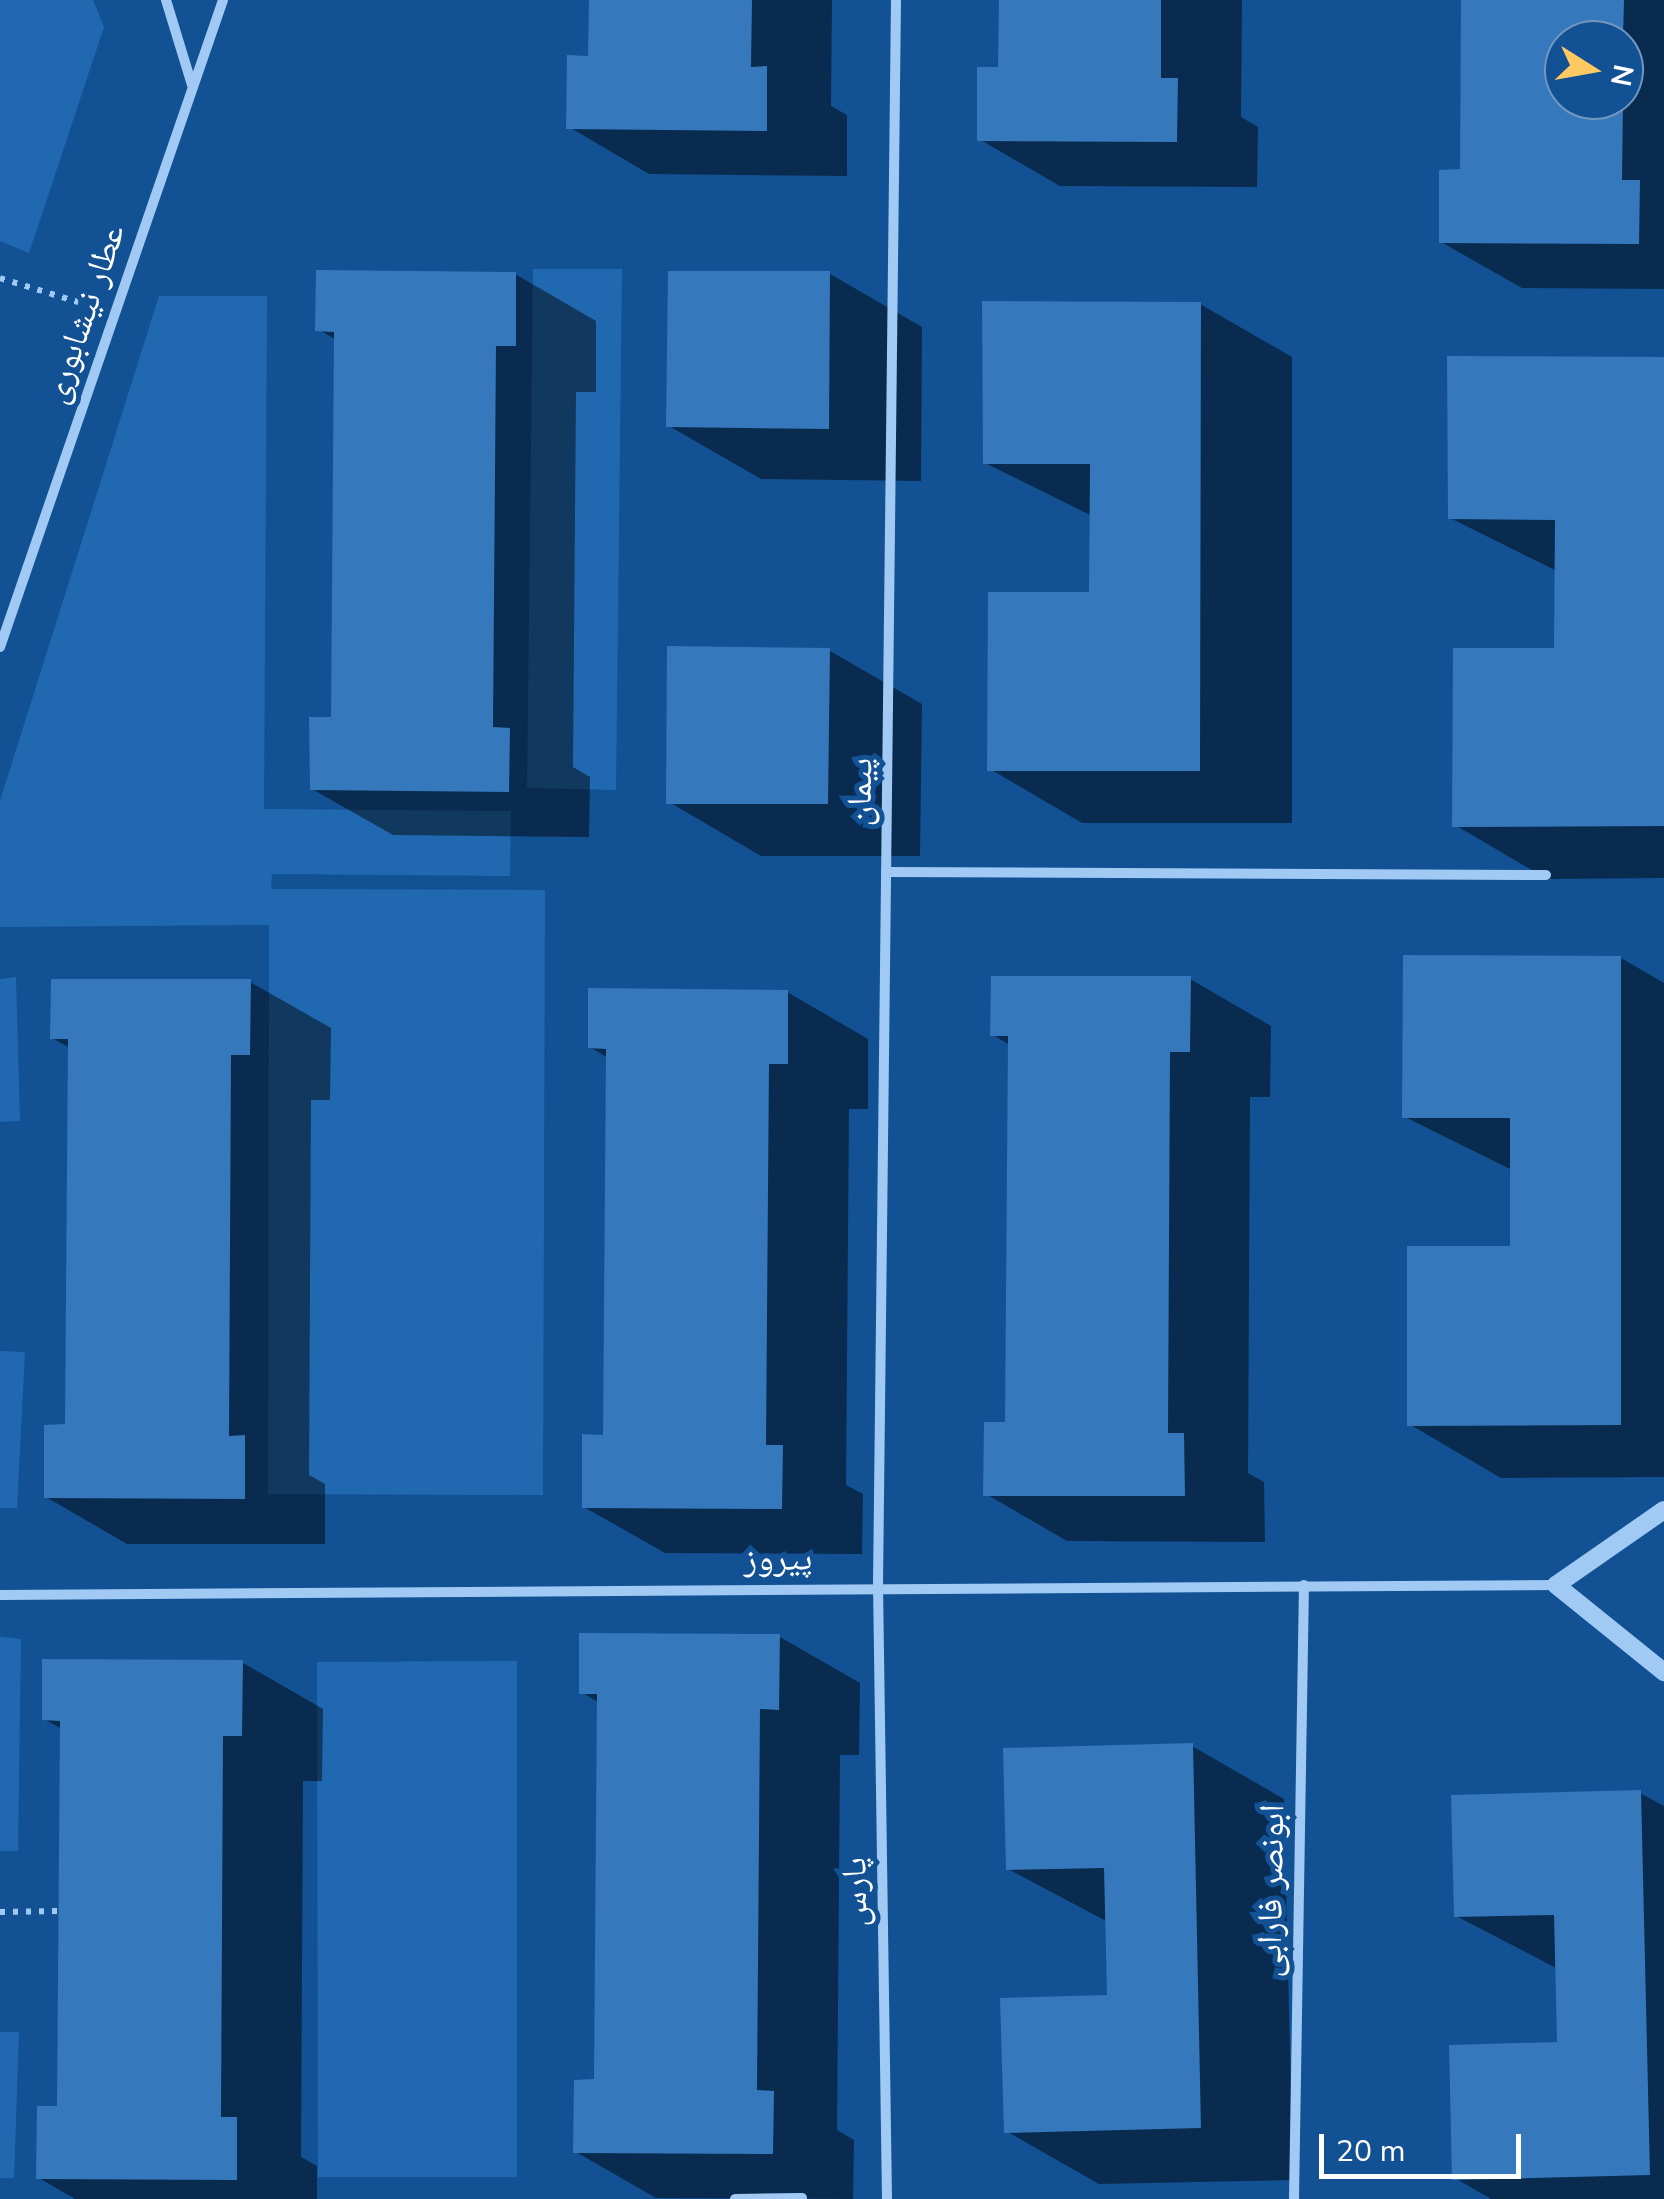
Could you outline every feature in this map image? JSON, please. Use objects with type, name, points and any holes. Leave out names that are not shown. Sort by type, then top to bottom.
[{"type":"street","points":[[166,0],[192,86]]},
{"type":"street","name":"عطار نیشابوری","points":[[0,647],[222,0]]},
{"type":"street","name":"پیمان","points":[[878,1585],[896,0]]},
{"type":"street","points":[[886,872],[1546,875]]},
{"type":"street","points":[[1664,1510],[1556,1584],[1664,1672]]},
{"type":"street","name":"پیروز","points":[[0,1596],[878,1585],[1556,1584]]},
{"type":"street","name":"پارس","points":[[878,1585],[888,2199]]},
{"type":"street","name":"ابونصر فارابی","points":[[1294,2199],[1304,1585]]},
{"type":"street","points":[[735,2199],[802,2198]]},
{"type":"path","points":[[0,278],[113,313]]},
{"type":"path","points":[[0,1912],[58,1911]]},
{"type":"shaded area","points":[[0,0],[93,0],[104,27],[29,253],[0,241]]},
{"type":"shaded area","points":[[533,269],[622,269],[616,790],[527,788]]},
{"type":"shaded area","points":[[159,296],[267,296],[264,809],[511,811],[510,876],[272,874],[271,889],[545,890],[543,1495],[268,1494],[269,925],[0,927],[0,801]]},
{"type":"shaded area","points":[[16,977],[20,1121],[0,1122],[0,979]]},
{"type":"shaded area","points":[[0,1351],[25,1352],[17,1508],[0,1508]]},
{"type":"shaded area","points":[[0,1637],[21,1639],[18,1851],[0,1851]]},
{"type":"shaded area","points":[[517,1661],[517,2177],[318,2177],[317,1662]]},
{"type":"shaded area","points":[[0,2032],[19,2032],[14,2178],[0,2178]]},
{"type":"building","points":[[589,0],[752,0],[751,67],[767,66],[767,131],[566,129],[567,55],[588,56]]},
{"type":"building","points":[[999,0],[1161,0],[1161,78],[1178,78],[1177,142],[977,141],[977,67],[998,67]]},
{"type":"building","points":[[1461,0],[1624,0],[1624,20],[1544,20],[1544,120],[1623,120],[1622,180],[1640,180],[1639,244],[1439,243],[1439,170],[1460,169]]},
{"type":"building","points":[[316,270],[516,272],[516,346],[496,346],[493,727],[510,728],[509,792],[310,790],[309,717],[331,717],[334,332],[315,331]]},
{"type":"building","points":[[668,271],[830,271],[829,429],[666,427]]},
{"type":"building","points":[[982,301],[1201,302],[1200,771],[987,771],[988,592],[1089,592],[1090,464],[983,464]]},
{"type":"building","points":[[1447,356],[1664,357],[1664,826],[1452,827],[1453,648],[1554,648],[1555,520],[1448,519]]},
{"type":"building","points":[[667,646],[830,648],[828,804],[666,804]]},
{"type":"building","points":[[1403,955],[1621,956],[1621,1425],[1407,1426],[1407,1246],[1510,1246],[1510,1118],[1402,1118]]},
{"type":"building","points":[[991,976],[1191,976],[1190,1052],[1170,1052],[1168,1433],[1184,1433],[1185,1496],[983,1496],[984,1422],[1005,1422],[1008,1036],[990,1036]]},
{"type":"building","points":[[51,979],[251,979],[250,1055],[231,1055],[229,1436],[245,1435],[245,1499],[44,1498],[44,1425],[65,1424],[68,1039],[50,1039]]},
{"type":"building","points":[[588,988],[788,990],[788,1064],[769,1064],[766,1445],[783,1445],[782,1509],[582,1508],[582,1434],[603,1435],[606,1049],[588,1048]]},
{"type":"building","points":[[579,1633],[780,1634],[779,1710],[760,1709],[757,2090],[774,2091],[773,2154],[573,2153],[574,2080],[594,2079],[597,1694],[579,1694]]},
{"type":"building","points":[[42,1659],[243,1660],[242,1736],[223,1736],[221,2117],[237,2117],[237,2180],[36,2179],[37,2106],[57,2106],[60,1721],[42,1720]]},
{"type":"building","points":[[1193,1743],[1201,2128],[1004,2133],[1000,1998],[1107,1995],[1104,1868],[1006,1870],[1003,1748]]},
{"type":"building","points":[[1641,1790],[1650,2175],[1452,2180],[1449,2045],[1557,2042],[1554,1915],[1454,1917],[1451,1795]]}]
